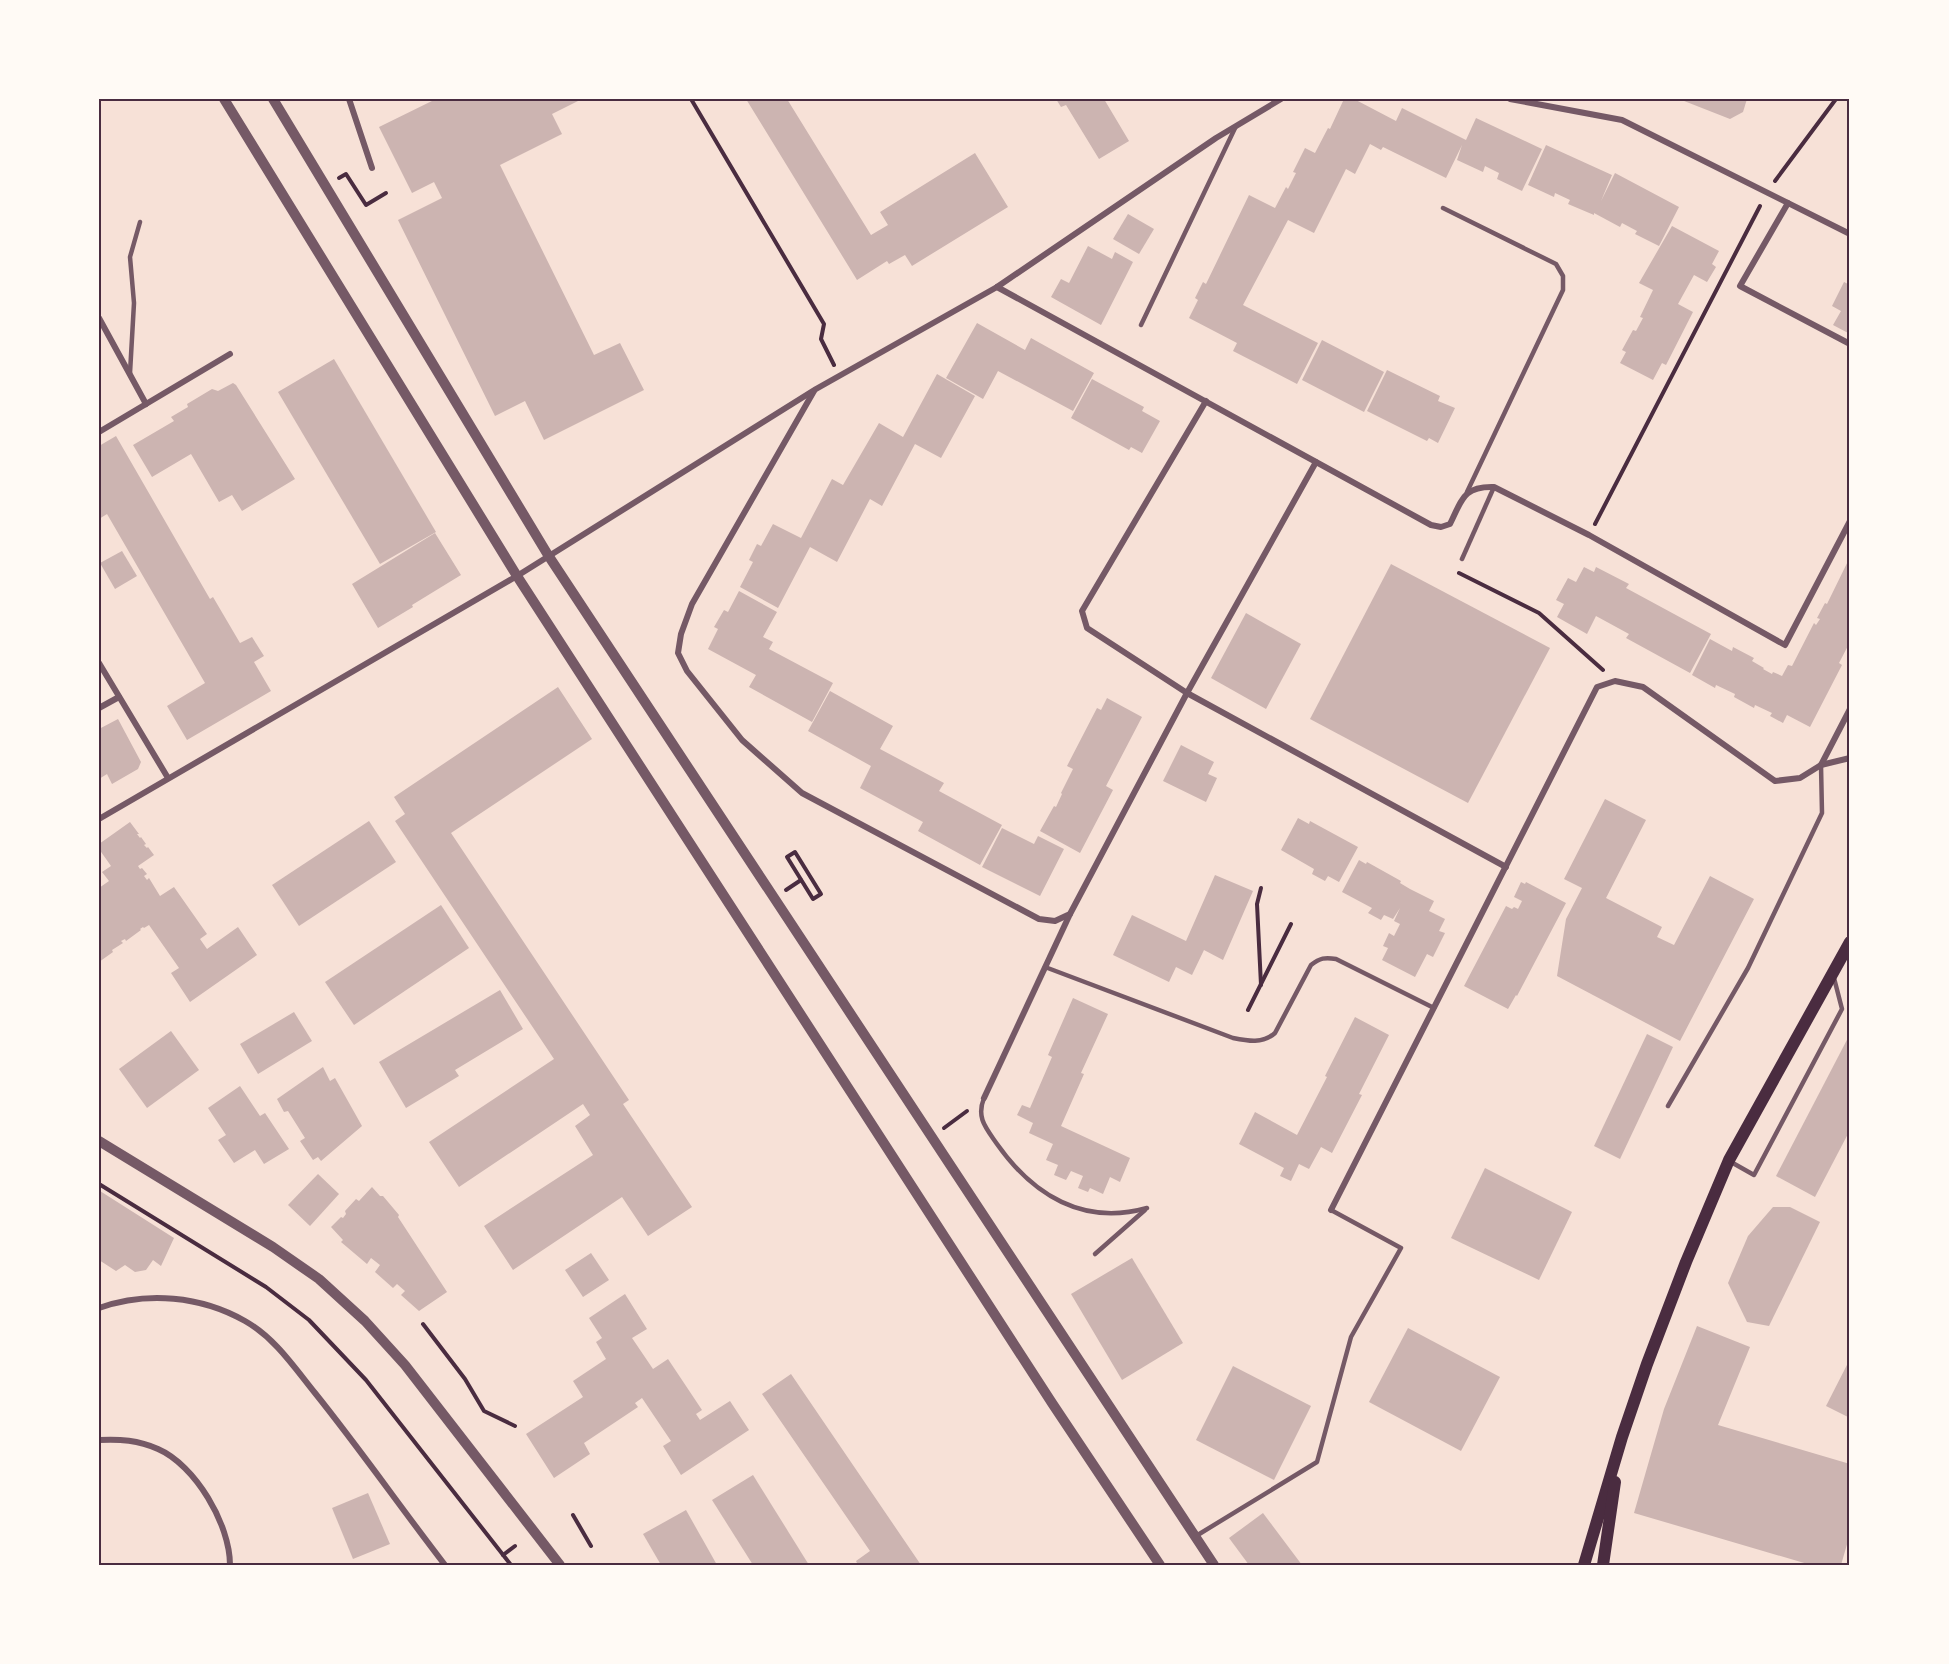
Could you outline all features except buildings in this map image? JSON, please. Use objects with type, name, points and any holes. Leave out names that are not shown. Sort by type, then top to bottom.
[{"type":"main road","points":[[1584,1565],[1622,1437],[1686,1262],[1729,1160],[1850,942]]},
{"type":"main road","points":[[1603,1565],[1622,1437]]},
{"type":"street","points":[[224,99],[517,576],[1046,1393],[1160,1565]]},
{"type":"street","points":[[273,99],[548,555],[1214,1565]]},
{"type":"street","points":[[350,99],[372,168]]},
{"type":"street","points":[[99,819],[517,576],[816,389],[997,287],[1236,126],[1281,99]]},
{"type":"street","points":[[1509,99],[1622,120],[1850,234]]},
{"type":"street","points":[[1788,203],[1740,286],[1850,344]]},
{"type":"street","points":[[997,287],[1431,525],[1441,527],[1449,524],[1467,492],[1480,487],[1494,487],[1589,535],[1785,645],[1850,521]]},
{"type":"street","points":[[99,318],[146,404]]},
{"type":"street","points":[[99,432],[230,354]]},
{"type":"street","points":[[816,389],[692,604],[681,634],[678,653],[687,671],[742,740],[802,793],[1039,919],[1055,921],[1070,914]]},
{"type":"street","points":[[1206,401],[1082,611],[1086,628],[1187,693],[1506,867]]},
{"type":"street","points":[[984,1098],[1070,914],[1187,693],[1316,462]]},
{"type":"street","points":[[99,663],[168,778]]},
{"type":"street","points":[[1331,1210],[1597,687],[1615,681],[1643,687],[1775,781],[1800,778],[1821,765],[1850,758]]},
{"type":"street","points":[[99,708],[119,697]]},
{"type":"street","points":[[1821,765],[1850,709]]},
{"type":"street","points":[[99,1141],[273,1247],[319,1279],[357,1314],[405,1365],[560,1565]]},
{"type":"street","points":[[99,1308],[142,1298],[166,1298],[206,1305],[247,1322],[285,1355],[445,1565]]},
{"type":"street","points":[[99,1440],[132,1440],[148,1445],[165,1452],[183,1467],[193,1477],[218,1516],[225,1535],[230,1565]]},
{"type":"lane","points":[[1141,325],[1236,126]]},
{"type":"lane","points":[[1443,208],[1557,264],[1563,276],[1563,290],[1467,492]]},
{"type":"lane","points":[[130,373],[134,303],[130,258],[140,222]]},
{"type":"lane","points":[[1462,559],[1494,487]]},
{"type":"lane","points":[[1668,1106],[1748,968],[1822,813],[1821,765]]},
{"type":"lane","points":[[1045,967],[1243,1040],[1262,1041],[1275,1034],[1311,965],[1325,957],[1336,959],[1434,1008]]},
{"type":"lane","points":[[1729,1160],[1754,1175],[1842,1009],[1833,973]]},
{"type":"lane","points":[[984,1098],[980,1108],[981,1119],[987,1129],[1028,1182],[1046,1195],[1086,1211],[1104,1214],[1130,1213],[1147,1208],[1095,1254]]},
{"type":"lane","points":[[1195,1537],[1317,1462],[1351,1337],[1401,1248],[1331,1210]]},
{"type":"path","points":[[691,99],[824,324],[821,339],[839,376]]},
{"type":"path","points":[[1589,535],[1767,192],[1836,99]]},
{"type":"path","points":[[346,174],[366,205],[386,194]]},
{"type":"path","points":[[1462,559],[1456,572],[1539,613],[1615,681]]},
{"type":"path","points":[[795,852],[821,894],[813,899],[787,857],[795,852]]},
{"type":"path","points":[[1261,888],[1257,904],[1261,984]]},
{"type":"path","points":[[1248,1010],[1291,924]]},
{"type":"path","points":[[932,1138],[984,1098]]},
{"type":"path","points":[[99,1184],[266,1287],[309,1320],[366,1380],[511,1565]]},
{"type":"path","points":[[423,1324],[465,1379],[484,1411],[515,1426]]},
{"type":"path","points":[[573,1515],[591,1546]]},
{"type":"path","points":[[503,1555],[515,1546]]}]
